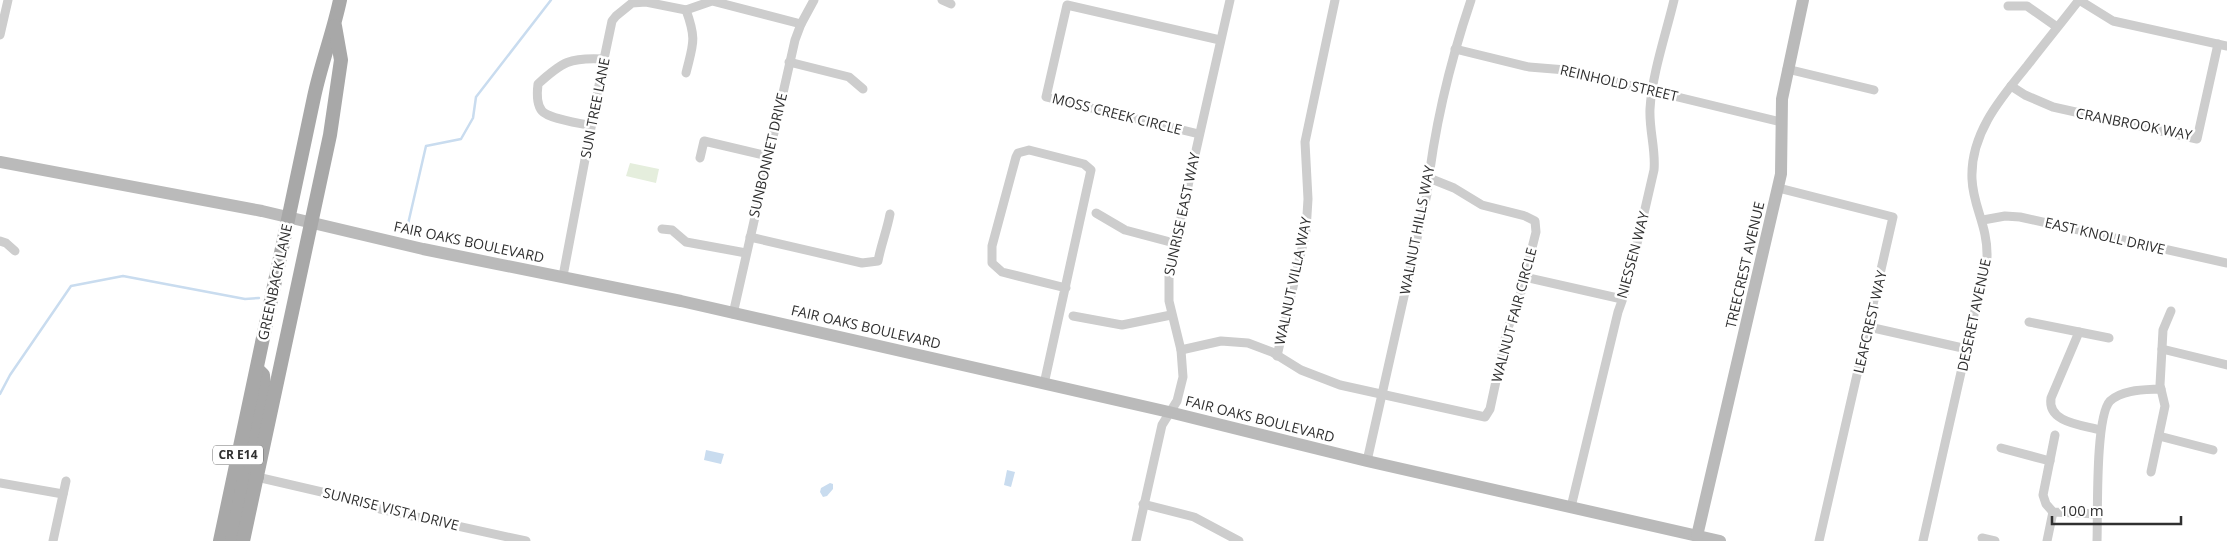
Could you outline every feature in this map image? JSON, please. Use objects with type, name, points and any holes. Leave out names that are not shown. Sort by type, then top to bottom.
[{"type":"main road","name":"GREENBACK LANE","points":[[220,541],[323,56],[335,25],[340,0]]},
{"type":"main road","name":"TREECREST AVENUE","points":[[1697,536],[1779,188],[1783,160],[1782,100],[1787,69],[1804,0]]},
{"type":"main road","name":"GREENBACK LANE","points":[[243,541],[330,135],[341,60],[335,25]]},
{"type":"main road","name":"FAIR OAKS BOULEVARD","points":[[0,162],[289,217],[441,252],[791,325],[1169,412],[1366,461],[1715,540]]},
{"type":"main road","points":[[257,369],[263,375],[264,387],[248,462],[251,472],[257,477]]},
{"type":"main road","points":[[232,541],[244,479],[236,468]]},
{"type":"street","points":[[0,35],[8,0]]},
{"type":"street","name":"SUNBONNET DRIVE","points":[[733,314],[789,62],[801,24],[814,0]]},
{"type":"street","points":[[942,0],[951,4]]},
{"type":"street","name":"SUNRISE EAST WAY","points":[[1136,541],[1162,425],[1177,401],[1181,389],[1183,365],[1181,350],[1171,315],[1168,285],[1174,243],[1230,0]]},
{"type":"street","name":"WALNUT VILLA WAY","points":[[1277,356],[1306,231],[1308,200],[1305,142],[1335,0]]},
{"type":"street","name":"WALNUT HILLS WAY","points":[[1366,461],[1427,194],[1455,49],[1471,0]]},
{"type":"street","name":"NIESSEN WAY","points":[[1571,507],[1654,170],[1655,158],[1650,121],[1652,90],[1674,0]]},
{"type":"street","points":[[2079,0],[2113,21],[2223,45]]},
{"type":"street","name":"DESERET AVENUE","points":[[1923,541],[1987,257],[1987,237],[1973,190],[1972,166],[1976,150],[1989,117],[2079,0]]},
{"type":"street","points":[[686,73],[694,30],[686,10],[712,1],[727,2],[801,24]]},
{"type":"street","name":"SUN TREE LANE","points":[[563,276],[612,22],[632,2],[646,2],[686,10]]},
{"type":"street","name":"MOSS CREEK CIRCLE","points":[[1199,134],[1046,97],[1067,5],[1220,40]]},
{"type":"street","points":[[2008,6],[2027,6],[2057,27]]},
{"type":"street","name":"CRANBROOK WAY","points":[[2011,86],[2025,95],[2053,107],[2197,139],[2223,45]]},
{"type":"street","name":"REINHOLD STREET","points":[[1455,49],[1529,67],[1566,70],[1781,122]]},
{"type":"street","points":[[591,126],[549,115],[542,111],[539,104],[538,84],[558,65],[584,59],[604,60]]},
{"type":"street","points":[[789,62],[849,77],[863,89]]},
{"type":"street","points":[[1787,69],[1874,90]]},
{"type":"street","points":[[700,158],[704,141],[768,156]]},
{"type":"street","points":[[1044,384],[1066,288],[1091,170],[1084,164],[1029,150],[1023,151],[1016,157],[992,246],[992,264],[1002,272],[1066,288]]},
{"type":"street","name":"WALNUT FAIR CIRCLE","points":[[1382,392],[1485,417],[1490,409],[1507,330],[1519,300],[1536,232],[1535,221],[1525,216],[1482,205],[1454,188],[1429,178]]},
{"type":"street","name":"LEAFCREST WAY","points":[[1779,188],[1893,217],[1819,541]]},
{"type":"street","points":[[1096,213],[1125,230],[1174,243]]},
{"type":"street","points":[[750,237],[862,263],[878,261],[890,214]]},
{"type":"street","name":"EAST KNOLL DRIVE","points":[[1983,220],[2006,216],[2020,216],[2227,263]]},
{"type":"street","points":[[662,229],[672,230],[686,242],[746,253]]},
{"type":"street","points":[[0,241],[6,243],[14,251]]},
{"type":"street","points":[[1524,277],[1622,299]]},
{"type":"street","points":[[2151,472],[2164,406],[2161,389],[2163,330],[2171,311]]},
{"type":"street","points":[[1073,316],[1122,325],[1171,315]]},
{"type":"street","points":[[2029,322],[2109,338]]},
{"type":"street","points":[[1869,327],[1967,349]]},
{"type":"street","points":[[2079,332],[2052,398],[2052,408],[2059,418],[2065,421],[2100,430]]},
{"type":"street","points":[[1181,350],[1233,340],[1261,346],[1320,378],[1382,392]]},
{"type":"street","points":[[2162,349],[2227,365]]},
{"type":"street","points":[[2097,541],[2100,430],[2105,410],[2110,402],[2124,393],[2161,389]]},
{"type":"street","points":[[2055,435],[2043,495],[2046,504],[2053,512],[2098,514]]},
{"type":"street","points":[[2158,436],[2212,450]]},
{"type":"street","points":[[2001,448],[2050,461]]},
{"type":"street","name":"SUNRISE VISTA DRIVE","points":[[257,477],[352,499],[380,509],[526,541]]},
{"type":"street","points":[[53,541],[66,481]]},
{"type":"street","points":[[0,483],[63,494]]},
{"type":"street","points":[[1143,504],[1194,517],[1239,541]]},
{"type":"street","points":[[2047,541],[2053,512]]},
{"type":"street","points":[[1982,538],[1995,541]]},
{"type":"green space","points":[[630,163],[659,169],[656,183],[626,176]]},
{"type":"water","points":[[706,450],[724,454],[721,464],[704,460]]},
{"type":"water","points":[[1007,470],[1015,472],[1011,487],[1004,485]]},
{"type":"water","points":[[830,483],[833,484],[833,489],[827,496],[823,497],[820,492],[821,488]]},
{"type":"waterway","points":[[408,224],[426,146],[461,139],[473,118],[476,97],[551,0]]},
{"type":"waterway","points":[[0,394],[10,375],[71,286],[123,276],[245,299],[259,298]]}]
